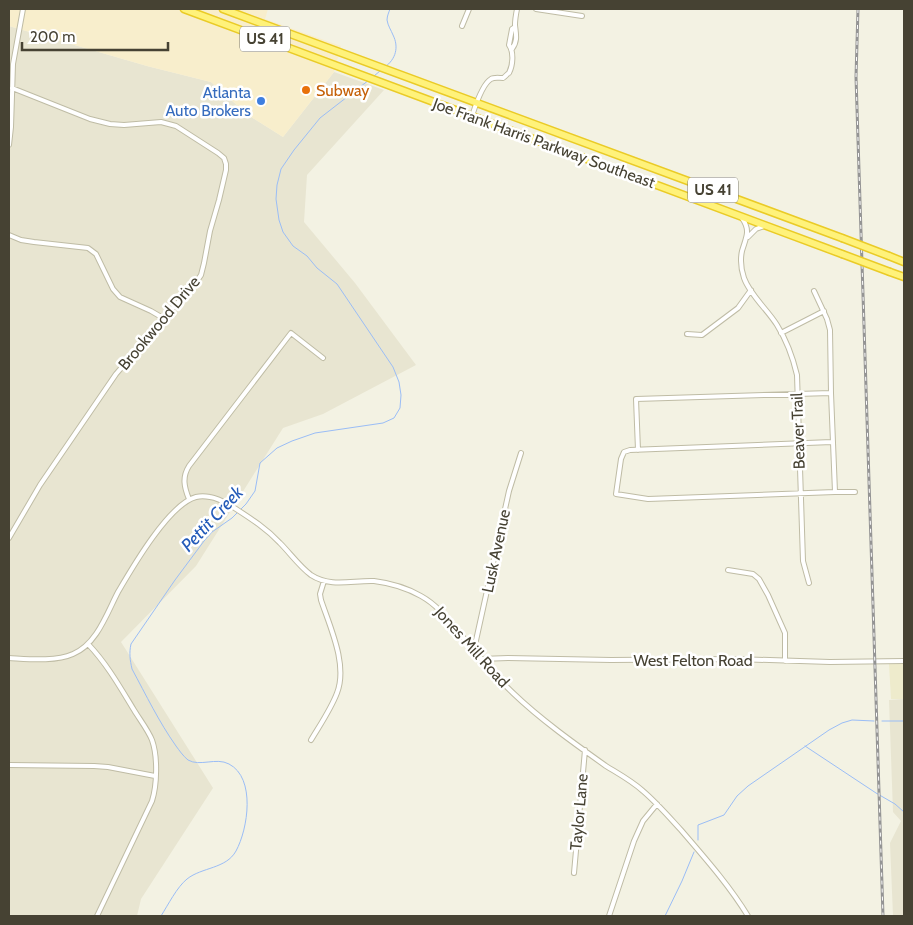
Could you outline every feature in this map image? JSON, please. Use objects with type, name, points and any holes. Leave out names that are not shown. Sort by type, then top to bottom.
[{"type":"highway","name":"Joe Frank Harris Parkway Southeast","points":[[184,9],[904,277]]},
{"type":"highway","name":"Joe Frank Harris Parkway Southeast","points":[[224,9],[904,262]]},
{"type":"street","points":[[9,145],[13,64],[23,9]]},
{"type":"street","points":[[462,26],[468,9]]},
{"type":"street","points":[[472,116],[476,103],[490,79],[503,78],[509,73],[512,66],[512,49],[509,45],[512,29],[515,27],[517,9]]},
{"type":"street","points":[[536,9],[556,10],[582,16]]},
{"type":"street","name":"Brookwood Drive","points":[[9,538],[40,485],[116,374],[162,318],[192,288],[201,274],[226,170],[224,158],[176,126],[161,122],[124,125],[110,124],[90,119],[12,88]]},
{"type":"street","name":"Beaver Trail","points":[[741,216],[747,231],[741,266],[744,278],[778,326],[792,355],[797,376],[803,561],[809,583]]},
{"type":"street","points":[[746,239],[754,230],[766,225]]},
{"type":"street","points":[[9,235],[27,241],[88,248],[96,254],[113,289],[120,297],[152,311],[162,318]]},
{"type":"street","points":[[687,334],[702,335],[738,308],[751,290]]},
{"type":"street","points":[[814,291],[824,311],[830,330],[835,492]]},
{"type":"street","points":[[781,333],[824,311]]},
{"type":"street","points":[[189,499],[184,488],[185,472],[291,333],[323,358]]},
{"type":"street","points":[[638,450],[636,399],[831,393]]},
{"type":"street","points":[[832,442],[630,450],[624,452],[620,458],[616,494],[648,499],[855,492]]},
{"type":"street","name":"Lusk Avenue","points":[[472,648],[475,645],[509,491],[521,453]]},
{"type":"street","points":[[9,658],[62,657],[74,654],[88,644],[154,536],[174,510],[189,499],[206,496],[216,498],[247,516],[269,532],[307,571],[324,581],[320,594],[340,658],[340,682],[335,697],[311,740]]},
{"type":"street","points":[[728,570],[753,574],[759,578],[786,633],[785,661]]},
{"type":"street","name":"Jones Mill Road","points":[[324,581],[374,581],[393,585],[422,596],[436,606],[481,659],[523,702],[584,750],[642,790],[657,804],[705,858],[733,893],[748,916]]},
{"type":"street","points":[[88,644],[113,675],[152,740],[155,753],[156,776],[155,792],[148,812],[112,882],[97,916]]},
{"type":"street","name":"West Felton Road","points":[[481,659],[904,661]]},
{"type":"street","name":"Taylor Lane","points":[[574,873],[584,750]]},
{"type":"street","points":[[9,765],[108,767],[156,776]]},
{"type":"street","points":[[609,916],[634,841],[643,821],[657,804]]},
{"type":"shaded area","points":[[9,9],[268,9],[265,19],[341,46],[334,72],[283,137],[248,115],[211,82],[147,66],[9,26]]},
{"type":"shaded area","points":[[9,26],[147,66],[211,82],[248,115],[283,137],[334,72],[384,90],[307,175],[304,222],[355,283],[416,365],[323,414],[283,428],[196,566],[121,642],[213,788],[141,899],[137,916],[9,916]]},
{"type":"shaded area","points":[[904,663],[904,699],[891,699],[889,664]]},
{"type":"shaded area","points":[[904,699],[904,916],[893,916],[890,843],[901,821],[893,812],[889,700]]},
{"type":"waterway","name":"Pettit Creek","points":[[385,67],[394,57],[396,48],[395,39],[387,20],[390,9]]},
{"type":"waterway","name":"Pettit Creek","points":[[374,76],[380,71]]},
{"type":"waterway","name":"Pettit Creek","points":[[161,916],[183,882],[193,875],[220,865],[232,857],[244,830],[247,804],[246,792],[238,771],[229,764],[219,761],[193,762],[181,753],[158,718],[132,669],[131,644],[204,541],[246,504],[255,491],[260,463],[277,448],[315,433],[383,423],[394,418],[400,408],[399,382],[393,367],[337,284],[317,268],[307,256],[293,246],[283,232],[276,199],[281,169],[294,150],[320,118],[369,80]]},
{"type":"waterway","points":[[698,840],[698,825],[724,815],[737,796],[748,786],[829,730],[852,720],[874,721]]},
{"type":"waterway","points":[[882,721],[904,721]]},
{"type":"waterway","points":[[805,746],[895,804],[904,812]]},
{"type":"waterway","points":[[665,916],[694,852]]},
{"type":"railway","points":[[858,9],[856,77],[883,916]]},
{"type":"place","name":"Subway","points":[[306,90]]},
{"type":"place","name":"Atlanta Auto Brokers","points":[[261,101]]}]
